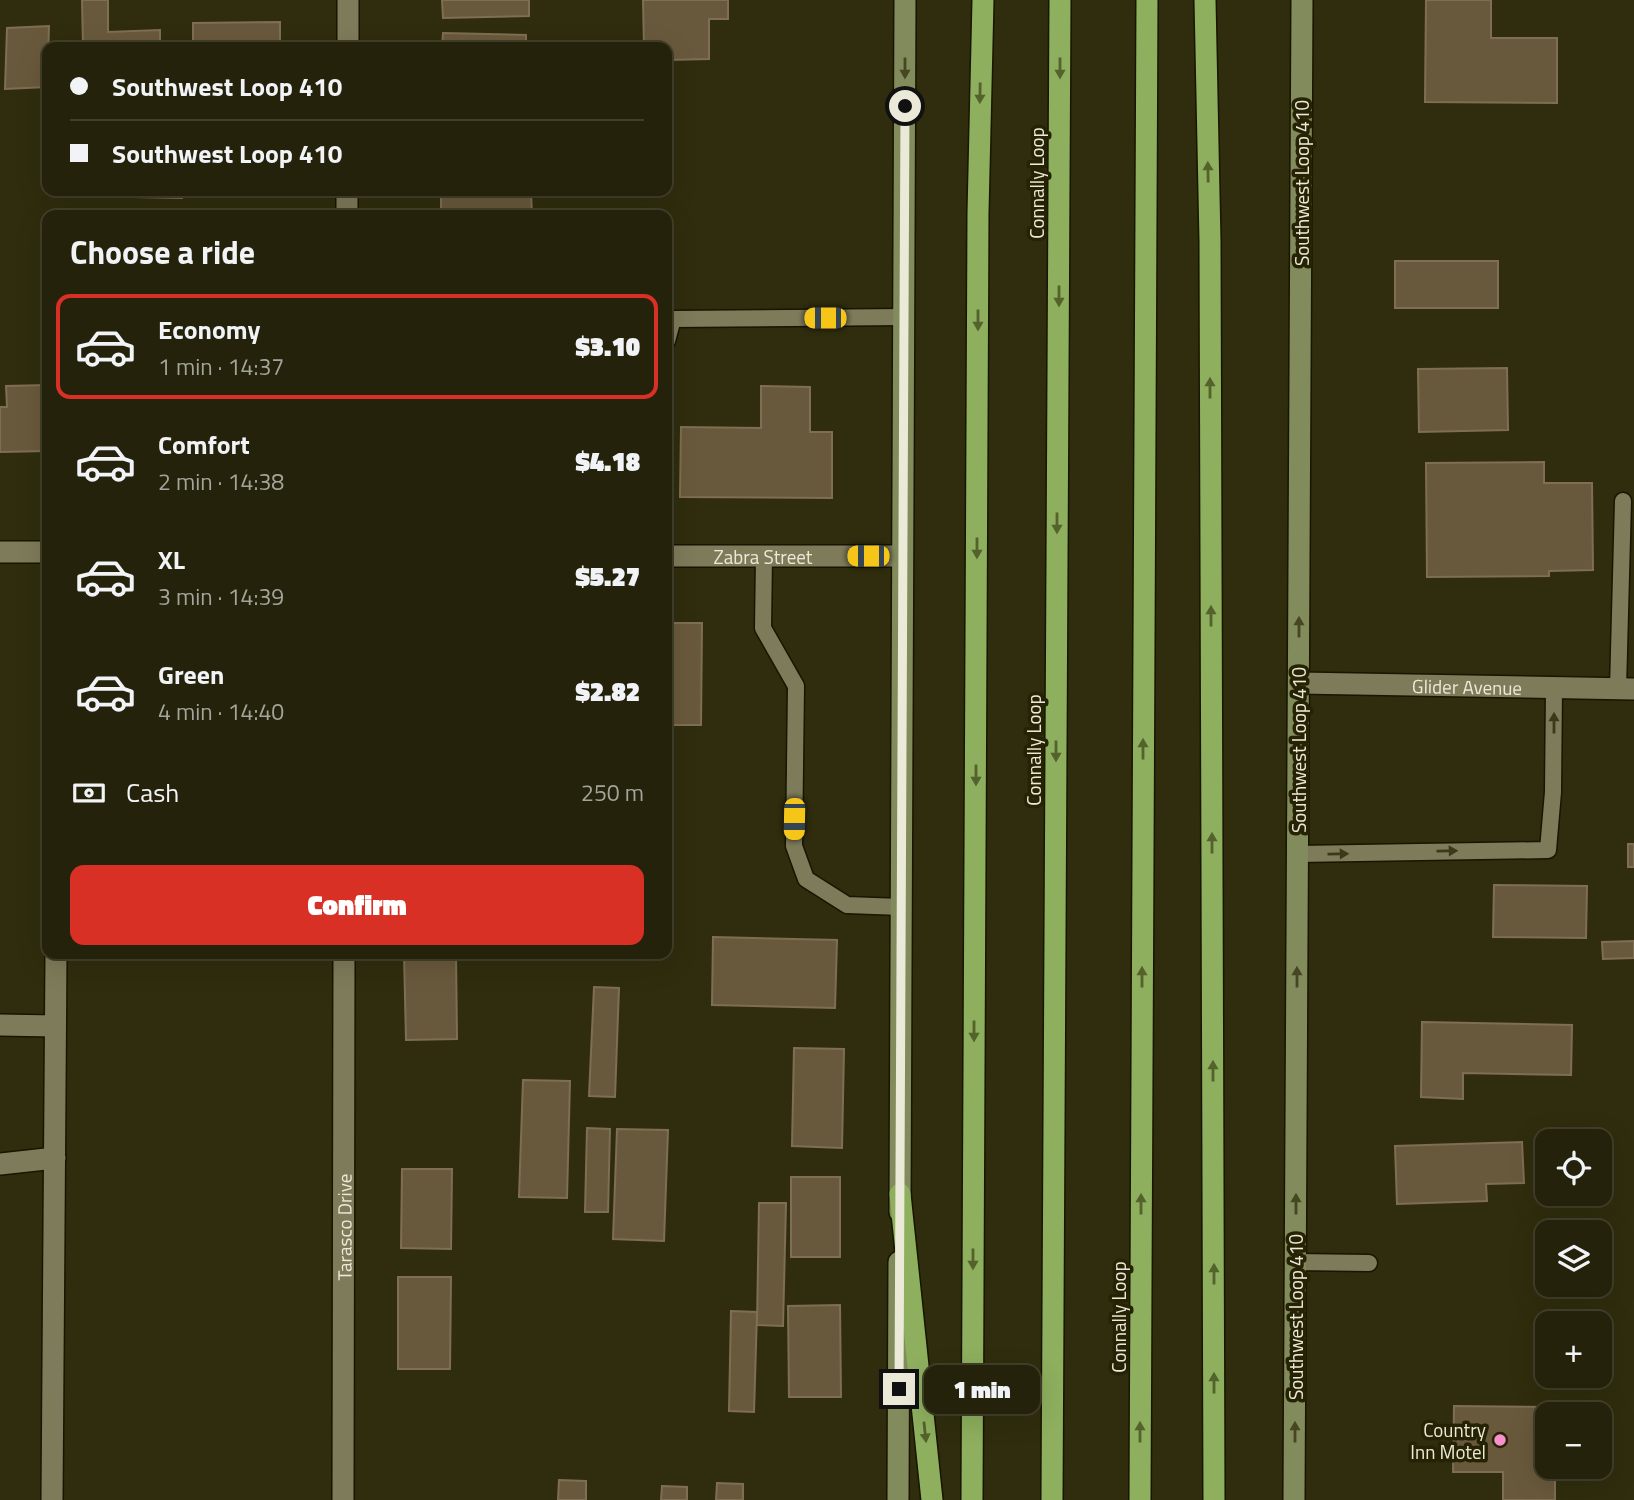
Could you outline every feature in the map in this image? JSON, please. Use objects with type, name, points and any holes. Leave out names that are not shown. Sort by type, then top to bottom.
[{"type":"highway","points":[[972,1500],[978,227],[983,0]]},
{"type":"highway","name":"Connally Loop","points":[[1052,1500],[1060,0]]},
{"type":"highway","name":"Connally Loop","points":[[1140,1500],[1147,0]]},
{"type":"highway","points":[[1205,0],[1210,241],[1214,1500]]},
{"type":"highway","points":[[900,1194],[932,1500]]},
{"type":"main road","points":[[898,1500],[905,0]]},
{"type":"main road","name":"Southwest Loop 410","points":[[1294,1500],[1302,0]]},
{"type":"street","points":[[348,0],[348,42]]},
{"type":"street","points":[[0,552],[42,552]]},
{"type":"street","name":"Zabra Street","points":[[672,556],[902,556]]},
{"type":"street","name":"Glider Avenue","points":[[1299,684],[1626,689]]},
{"type":"street","points":[[48,1500],[56,959]]},
{"type":"street","name":"Tarasco Drive","points":[[343,1500],[344,959]]},
{"type":"street","points":[[0,1025],[55,1026]]},
{"type":"street","points":[[0,1164],[55,1158]]},
{"type":"lane","points":[[672,322],[673,318],[904,317]]},
{"type":"lane","points":[[1623,501],[1626,689]]},
{"type":"lane","points":[[764,556],[763,628],[796,686],[794,846],[806,880],[847,905],[901,907]]},
{"type":"lane","points":[[1298,854],[1548,849],[1553,792],[1554,688]]},
{"type":"lane","points":[[1296,1262],[1369,1263]]},
{"type":"building","points":[[82,0],[108,0],[108,32],[160,30],[160,42],[83,42]]},
{"type":"building","points":[[442,0],[529,0],[529,16],[443,18]]},
{"type":"building","points":[[643,0],[728,0],[728,19],[709,19],[709,59],[672,60],[672,42],[644,42]]},
{"type":"building","points":[[1426,0],[1491,0],[1491,38],[1557,38],[1557,103],[1425,102]]},
{"type":"building","points":[[280,22],[280,42],[193,42],[193,23]]},
{"type":"building","points":[[49,26],[48,42],[42,42],[42,87],[5,89],[7,28]]},
{"type":"building","points":[[443,33],[526,35],[526,42],[442,42]]},
{"type":"building","points":[[182,196],[182,198],[133,197]]},
{"type":"building","points":[[441,196],[531,196],[532,210],[441,210]]},
{"type":"building","points":[[1395,261],[1498,261],[1498,308],[1395,308]]},
{"type":"building","points":[[1507,368],[1508,430],[1419,432],[1418,369]]},
{"type":"building","points":[[42,385],[42,451],[0,452],[0,407],[7,407],[6,386]]},
{"type":"building","points":[[761,386],[810,387],[810,432],[832,432],[832,498],[680,497],[681,427],[761,428]]},
{"type":"building","points":[[1544,462],[1544,483],[1592,483],[1593,570],[1549,571],[1549,576],[1427,577],[1426,463]]},
{"type":"building","points":[[672,623],[702,623],[701,725],[672,725]]},
{"type":"building","points":[[1628,844],[1634,844],[1634,867],[1628,867]]},
{"type":"building","points":[[1494,885],[1587,886],[1586,938],[1493,937]]},
{"type":"building","points":[[713,937],[837,940],[835,1008],[712,1005]]},
{"type":"building","points":[[1634,941],[1634,958],[1603,959],[1602,942]]},
{"type":"building","points":[[404,959],[456,959],[457,1039],[406,1040]]},
{"type":"building","points":[[594,987],[619,988],[615,1097],[589,1096]]},
{"type":"building","points":[[1422,1022],[1572,1025],[1571,1075],[1463,1073],[1463,1099],[1421,1097]]},
{"type":"building","points":[[794,1048],[844,1049],[842,1148],[792,1146]]},
{"type":"building","points":[[523,1080],[570,1081],[567,1198],[519,1197]]},
{"type":"building","points":[[587,1128],[610,1129],[608,1212],[585,1212]]},
{"type":"building","points":[[617,1129],[668,1130],[664,1241],[613,1239]]},
{"type":"building","points":[[1522,1142],[1524,1183],[1486,1184],[1487,1201],[1397,1204],[1395,1146]]},
{"type":"building","points":[[402,1169],[452,1169],[451,1249],[401,1248]]},
{"type":"building","points":[[791,1177],[840,1177],[840,1257],[791,1257]]},
{"type":"building","points":[[759,1203],[786,1203],[783,1326],[757,1325]]},
{"type":"building","points":[[398,1277],[451,1277],[450,1369],[398,1369]]},
{"type":"building","points":[[840,1305],[841,1397],[789,1397],[788,1306]]},
{"type":"building","points":[[731,1311],[757,1312],[754,1412],[729,1411]]},
{"type":"building","name":"Country Inn Motel","points":[[1454,1406],[1535,1407],[1535,1479],[1555,1479],[1555,1500],[1503,1500],[1503,1472],[1453,1472]]},
{"type":"building","points":[[559,1480],[586,1481],[586,1500],[558,1500]]},
{"type":"building","points":[[717,1483],[743,1484],[743,1500],[716,1500]]},
{"type":"building","points":[[662,1486],[687,1487],[687,1500],[661,1500]]},
{"type":"place","name":"Country Inn Motel","points":[[1500,1440]]},
{"type":"route","points":[[899,1389],[905,106]]}]
